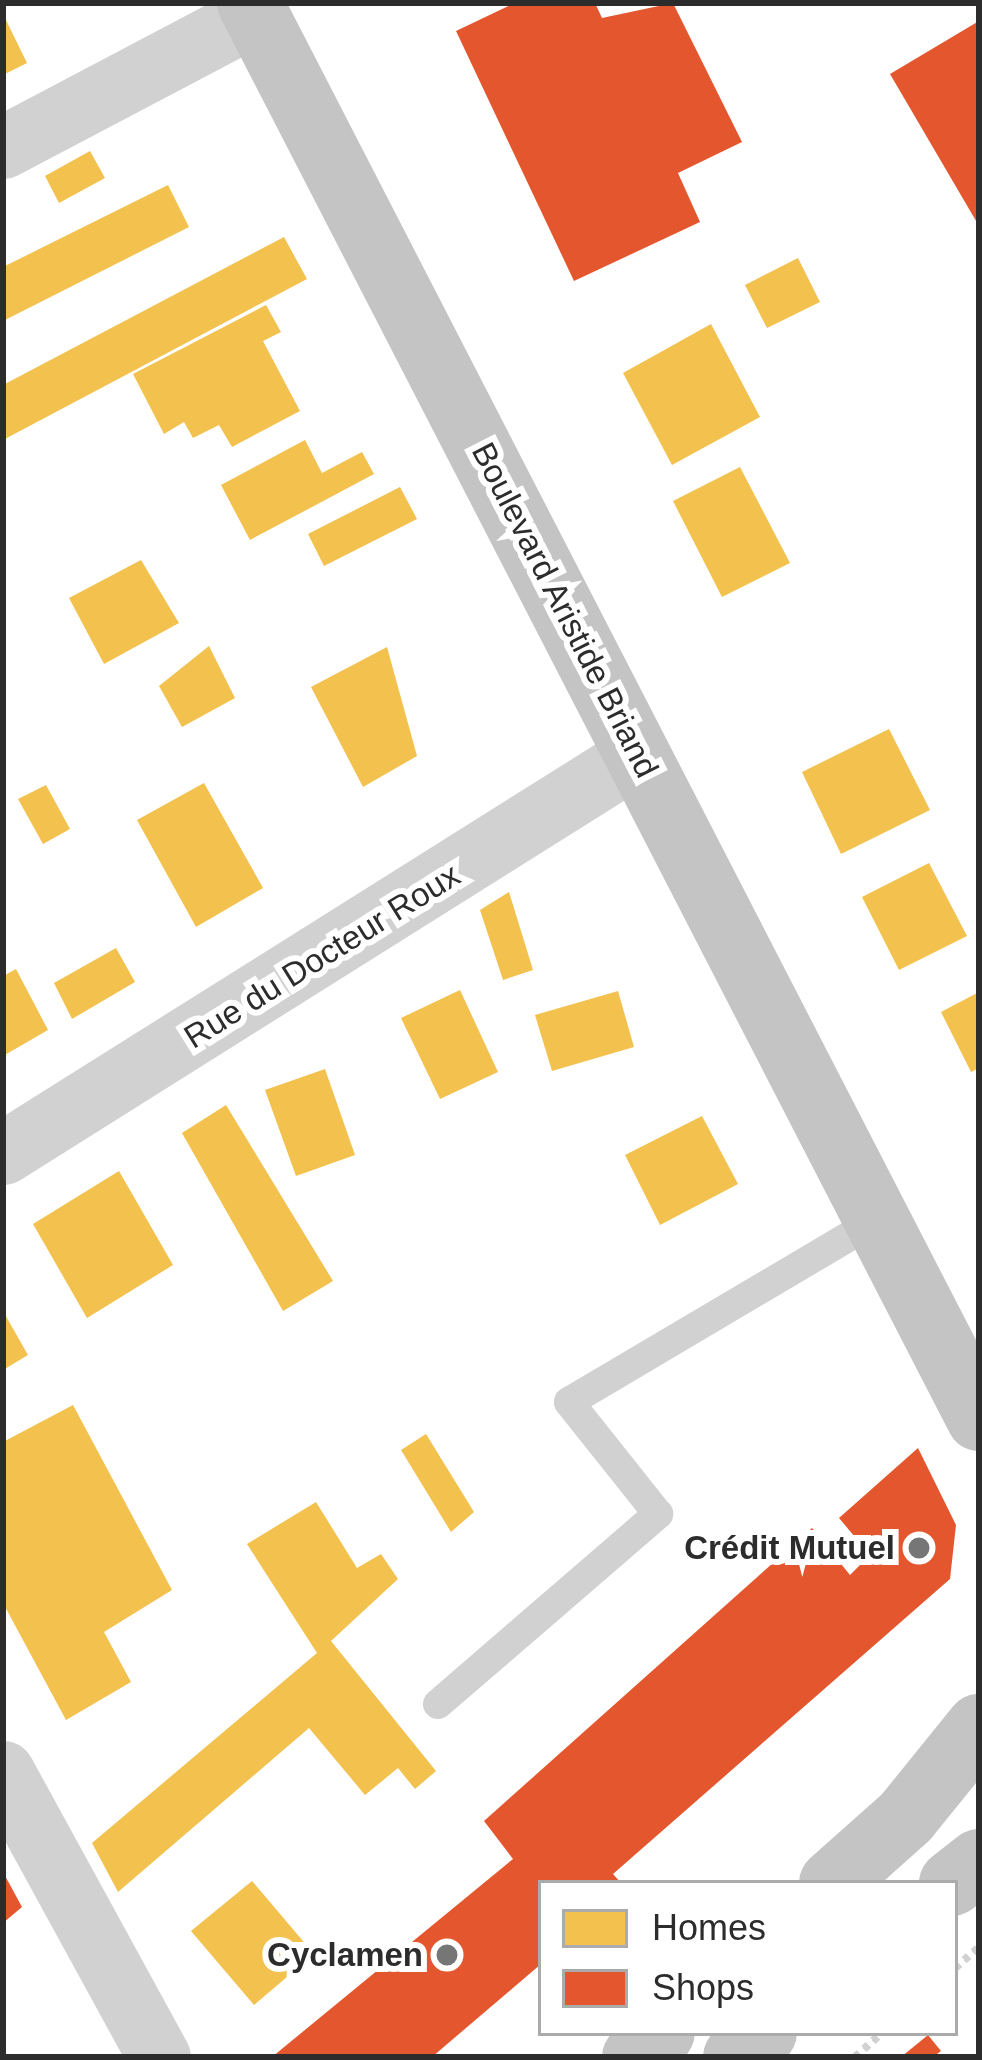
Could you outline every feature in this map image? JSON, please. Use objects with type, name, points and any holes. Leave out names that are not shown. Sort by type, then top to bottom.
[{"type":"main road","name":"Boulevard Aristide Briand","points":[[253,8],[883,1216]]},
{"type":"main road","points":[[883,1216],[979,1324]]},
{"type":"main road","points":[[883,1216],[979,1418]]},
{"type":"main road","points":[[835,1880],[906,1817],[979,1727]]},
{"type":"main road","points":[[635,2057],[659,2036]]},
{"type":"main road","points":[[736,2057],[760,2036]]},
{"type":"street","points":[[3,147],[253,8]]},
{"type":"street","name":"Rue du Docteur Roux","points":[[3,1154],[638,754]]},
{"type":"street","points":[[3,1772],[159,2057]]},
{"type":"lane","points":[[438,1704],[658,1514],[569,1402],[883,1216]]},
{"type":"path","points":[[855,2057],[879,2036]]},
{"type":"building: Homes","points":[[3,14],[27,63],[3,75]]},
{"type":"building: Homes","points":[[90,151],[105,178],[59,203],[45,176]]},
{"type":"building: Homes","points":[[168,185],[189,227],[3,321],[3,267]]},
{"type":"building: Homes","points":[[284,237],[307,279],[3,440],[3,385]]},
{"type":"building: Homes","points":[[798,258],[820,302],[767,328],[745,285]]},
{"type":"building: Homes","points":[[266,305],[281,332],[263,341],[300,411],[232,447],[219,425],[193,438],[184,422],[164,434],[133,374]]},
{"type":"building: Homes","points":[[711,324],[760,417],[672,465],[623,373]]},
{"type":"building: Homes","points":[[305,440],[322,473],[362,452],[374,474],[250,540],[221,485]]},
{"type":"building: Homes","points":[[740,467],[790,563],[722,597],[673,501]]},
{"type":"building: Homes","points":[[400,487],[417,519],[324,566],[308,534]]},
{"type":"building: Homes","points":[[141,560],[179,623],[104,664],[69,598]]},
{"type":"building: Homes","points":[[209,646],[235,698],[182,727],[159,686]]},
{"type":"building: Homes","points":[[387,647],[417,756],[363,787],[311,687]]},
{"type":"building: Homes","points":[[889,729],[930,810],[841,854],[802,772]]},
{"type":"building: Homes","points":[[204,783],[263,888],[196,927],[137,820]]},
{"type":"building: Homes","points":[[46,785],[70,829],[43,844],[18,799]]},
{"type":"building: Homes","points":[[929,863],[967,936],[899,970],[862,897]]},
{"type":"building: Homes","points":[[509,892],[533,970],[503,980],[480,910]]},
{"type":"building: Homes","points":[[116,948],[135,982],[72,1019],[54,983]]},
{"type":"building: Homes","points":[[16,969],[48,1030],[3,1056],[3,976]]},
{"type":"building: Homes","points":[[460,990],[498,1072],[440,1099],[401,1018]]},
{"type":"building: Homes","points":[[618,991],[634,1047],[552,1071],[535,1015]]},
{"type":"building: Homes","points":[[979,992],[979,1068],[971,1072],[941,1012]]},
{"type":"building: Homes","points":[[325,1069],[355,1155],[296,1176],[265,1090]]},
{"type":"building: Homes","points":[[226,1105],[333,1281],[283,1311],[182,1133]]},
{"type":"building: Homes","points":[[702,1116],[738,1184],[660,1225],[625,1155]]},
{"type":"building: Homes","points":[[119,1171],[173,1265],[87,1318],[33,1224]]},
{"type":"building: Homes","points":[[3,1311],[28,1355],[3,1370]]},
{"type":"building: Homes","points":[[73,1405],[172,1590],[104,1632],[131,1682],[66,1720],[3,1603],[3,1442]]},
{"type":"building: Homes","points":[[426,1434],[474,1512],[451,1532],[401,1450]]},
{"type":"building: Homes","points":[[316,1502],[357,1568],[381,1554],[398,1579],[331,1641],[436,1771],[415,1789],[398,1768],[365,1795],[309,1728],[118,1892],[92,1843],[317,1653],[247,1544]]},
{"type":"building: Homes","points":[[252,1881],[314,1954],[254,2005],[191,1931]]},
{"type":"building: Shops","points":[[515,3],[595,3],[602,18],[673,3],[742,142],[678,173],[700,222],[574,281],[456,31]]},
{"type":"building: Shops","points":[[979,21],[979,226],[890,74]]},
{"type":"building: Shops","points":[[918,1448],[956,1525],[950,1579],[613,1874],[618,1880],[538,1880],[538,1967],[432,2057],[272,2057],[513,1859],[484,1821],[812,1528],[850,1575],[870,1555],[839,1518]]},
{"type":"building: Shops","points":[[3,1872],[22,1907],[3,1923]]},
{"type":"building: Shops","points":[[927,2036],[941,2051],[933,2057],[901,2057]]},
{"type":"place","name":"Crédit Mutuel","points":[[919,1548]]},
{"type":"place","name":"Cyclamen","points":[[447,1955]]}]
